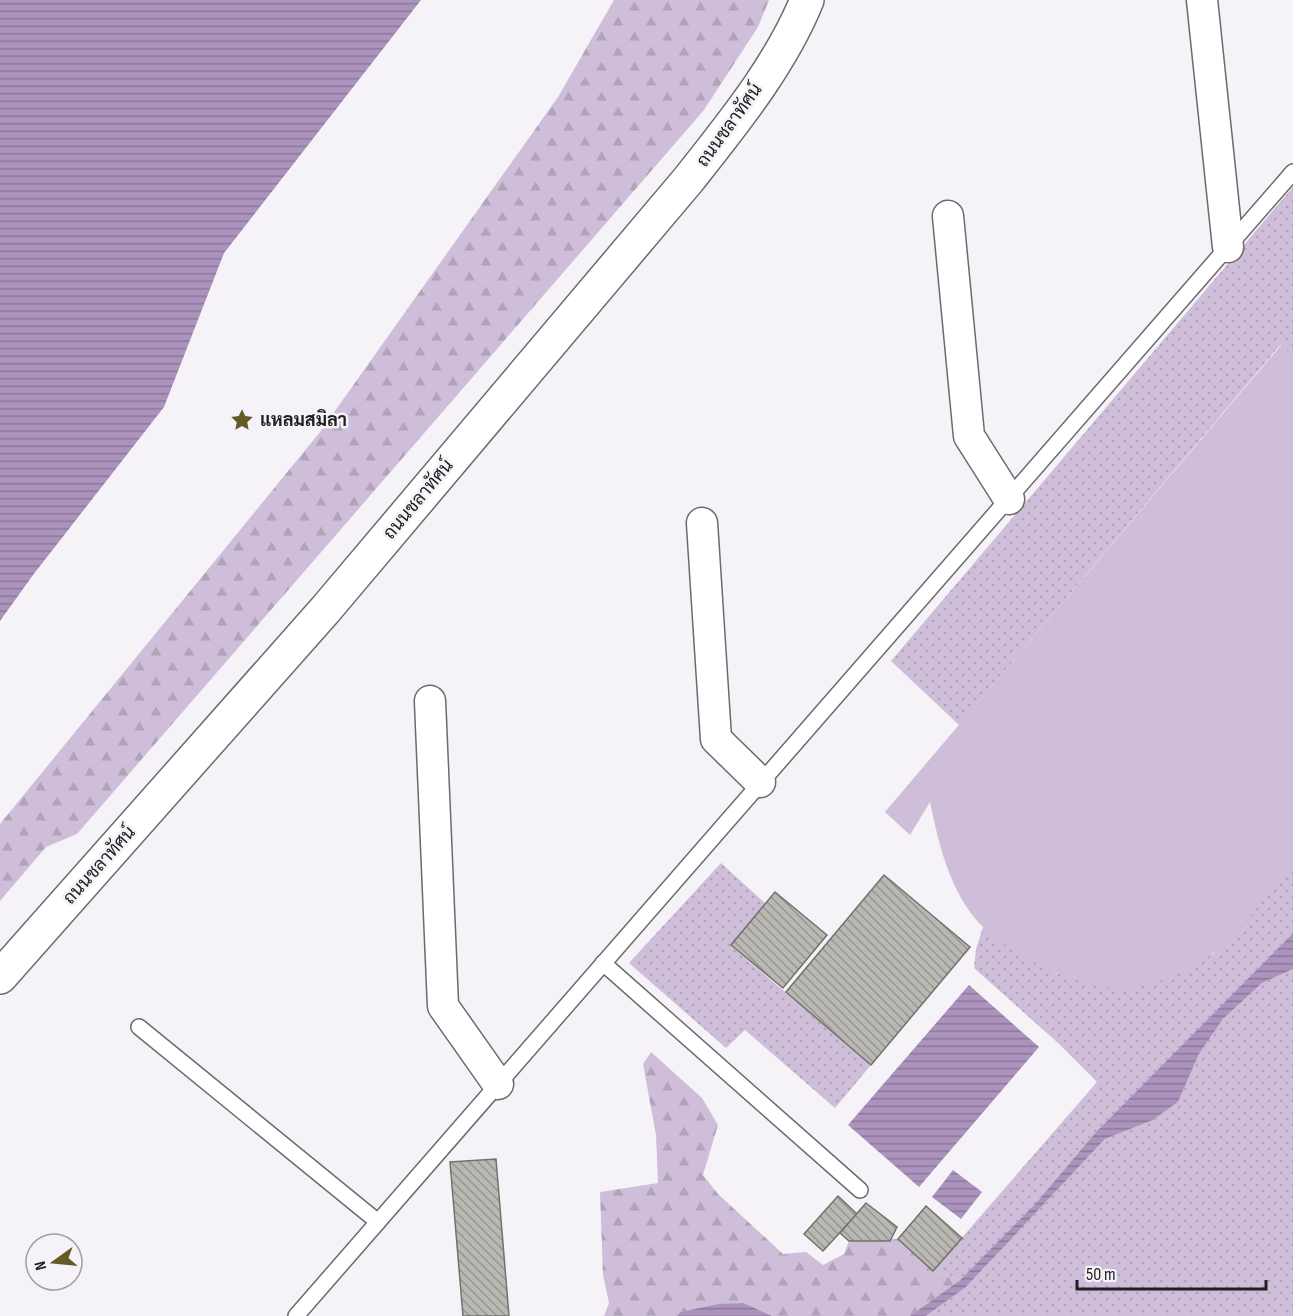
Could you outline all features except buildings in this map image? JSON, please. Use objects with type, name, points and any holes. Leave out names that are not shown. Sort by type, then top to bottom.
[{"type":"main road","name":"ถนนชลาทัศน์","points":[[0,977],[326,609],[689,179],[737,118],[793,34],[807,0]]},
{"type":"street","points":[[1202,0],[1228,247]]},
{"type":"street","points":[[948,216],[969,436],[1009,499]]},
{"type":"street","points":[[702,523],[716,739],[760,782]]},
{"type":"street","points":[[430,701],[443,1006],[498,1084]]},
{"type":"lane","points":[[296,1316],[1293,172]]},
{"type":"lane","points":[[603,963],[860,1190]]},
{"type":"lane","points":[[140,1027],[378,1222]]},
{"type":"green space","points":[[614,0],[769,0],[758,27],[704,110],[77,834],[46,847],[0,901],[0,824],[320,432],[558,97]]},
{"type":"green space","points":[[1293,187],[1293,357],[1281,344],[959,725],[891,661]]},
{"type":"green space","points":[[1282,344],[1293,357],[1293,861],[1234,934],[1212,954],[1195,965],[1166,979],[1137,987],[1098,986],[1076,980],[1014,951],[983,927],[972,914],[954,884],[942,852],[930,802],[910,835],[885,812]]},
{"type":"green space","points":[[1293,861],[1293,933],[1095,1133],[1036,1203],[960,1280],[933,1271],[1097,1082],[1058,1043],[974,968],[976,949],[983,927],[1058,974],[1213,954],[1247,919]]},
{"type":"green space","points":[[721,863],[766,904],[731,946],[871,1065],[835,1108],[745,1030],[726,1048],[629,963]]},
{"type":"green space","points":[[1293,969],[1293,1316],[926,1316],[966,1287],[1105,1139],[1153,1120],[1178,1102],[1199,1054],[1223,1019],[1262,983]]},
{"type":"green space","points":[[651,1052],[702,1098],[718,1125],[703,1175],[718,1194],[783,1254],[806,1252],[823,1265],[844,1254],[849,1241],[898,1239],[933,1271],[960,1280],[910,1316],[772,1316],[744,1303],[680,1312],[677,1316],[604,1316],[609,1303],[603,1275],[600,1192],[658,1183],[656,1135],[643,1064]]},
{"type":"shaded area","points":[[0,0],[421,0],[224,253],[164,407],[0,621]]},
{"type":"shaded area","points":[[1293,933],[1293,969],[1262,983],[1223,1019],[1199,1054],[1178,1102],[1153,1120],[1105,1139],[966,1287],[926,1316],[910,1316],[960,1280],[1036,1203],[1095,1133]]},
{"type":"shaded area","points":[[969,985],[1039,1047],[919,1187],[848,1125]]},
{"type":"shaded area","points":[[953,1170],[982,1192],[961,1219],[932,1197]]},
{"type":"shaded area","points":[[744,1303],[772,1316],[677,1316],[680,1312],[719,1304]]},
{"type":"place","name":"แหลมสมิลา","points":[[242,420]]}]
